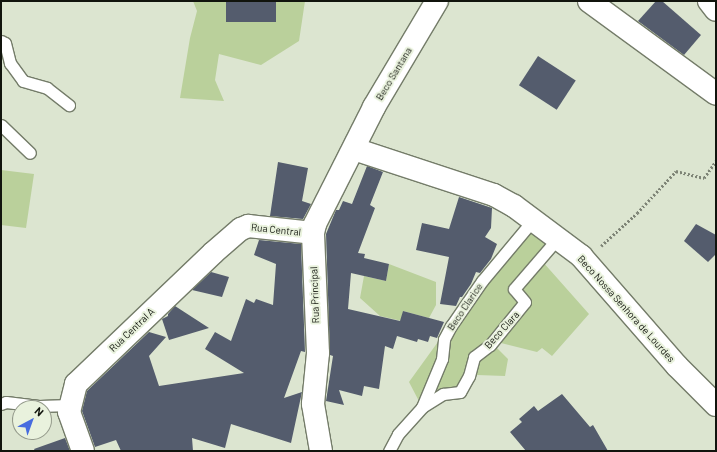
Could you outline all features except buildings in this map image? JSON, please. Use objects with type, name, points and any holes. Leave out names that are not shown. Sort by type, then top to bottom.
[{"type":"street","name":"Beco Santana","points":[[354,149],[374,107],[437,1]]},
{"type":"street","points":[[589,1],[716,94]]},
{"type":"street","points":[[709,1],[716,10]]},
{"type":"street","name":"Beco Nossa Senhora de Lourdes","points":[[354,149],[494,195],[533,220],[585,261],[677,366],[716,405]]},
{"type":"street","name":"Rua Principal","points":[[321,451],[314,404],[318,353],[313,233],[315,224],[354,149]]},
{"type":"street","name":"Rua Central","points":[[241,229],[248,226],[313,233]]},
{"type":"street","name":"Rua Central A","points":[[82,451],[69,412],[76,384],[213,252],[241,229]]},
{"type":"lane","points":[[1,41],[5,43],[10,63],[23,81],[47,88],[69,105]]},
{"type":"lane","points":[[1,126],[30,153]]},
{"type":"lane","name":"Beco Clarice","points":[[422,407],[442,359],[444,339],[451,326],[482,281],[533,220]]},
{"type":"lane","name":"Beco Clara","points":[[422,407],[443,394],[460,392],[469,376],[474,357],[490,345],[526,302],[514,289],[557,239]]},
{"type":"lane","points":[[1,404],[6,402],[39,406],[70,405]]},
{"type":"lane","points":[[389,451],[398,434],[422,407]]},
{"type":"path","points":[[585,261],[637,213],[676,171],[704,178],[716,161]]},
{"type":"green space","points":[[193,1],[305,1],[299,41],[261,65],[219,54],[215,80],[224,101],[180,98],[190,38],[197,11]]},
{"type":"green space","points":[[1,170],[34,174],[26,228],[1,225]]},
{"type":"green space","points":[[526,220],[560,247],[542,261],[589,314],[552,356],[542,348],[537,352],[501,343],[496,347],[508,359],[505,376],[477,375],[458,398],[422,407],[409,382]]},
{"type":"green space","points":[[389,264],[436,282],[436,305],[429,318],[403,311],[402,321],[380,316],[360,298],[364,276],[386,281]]}]
